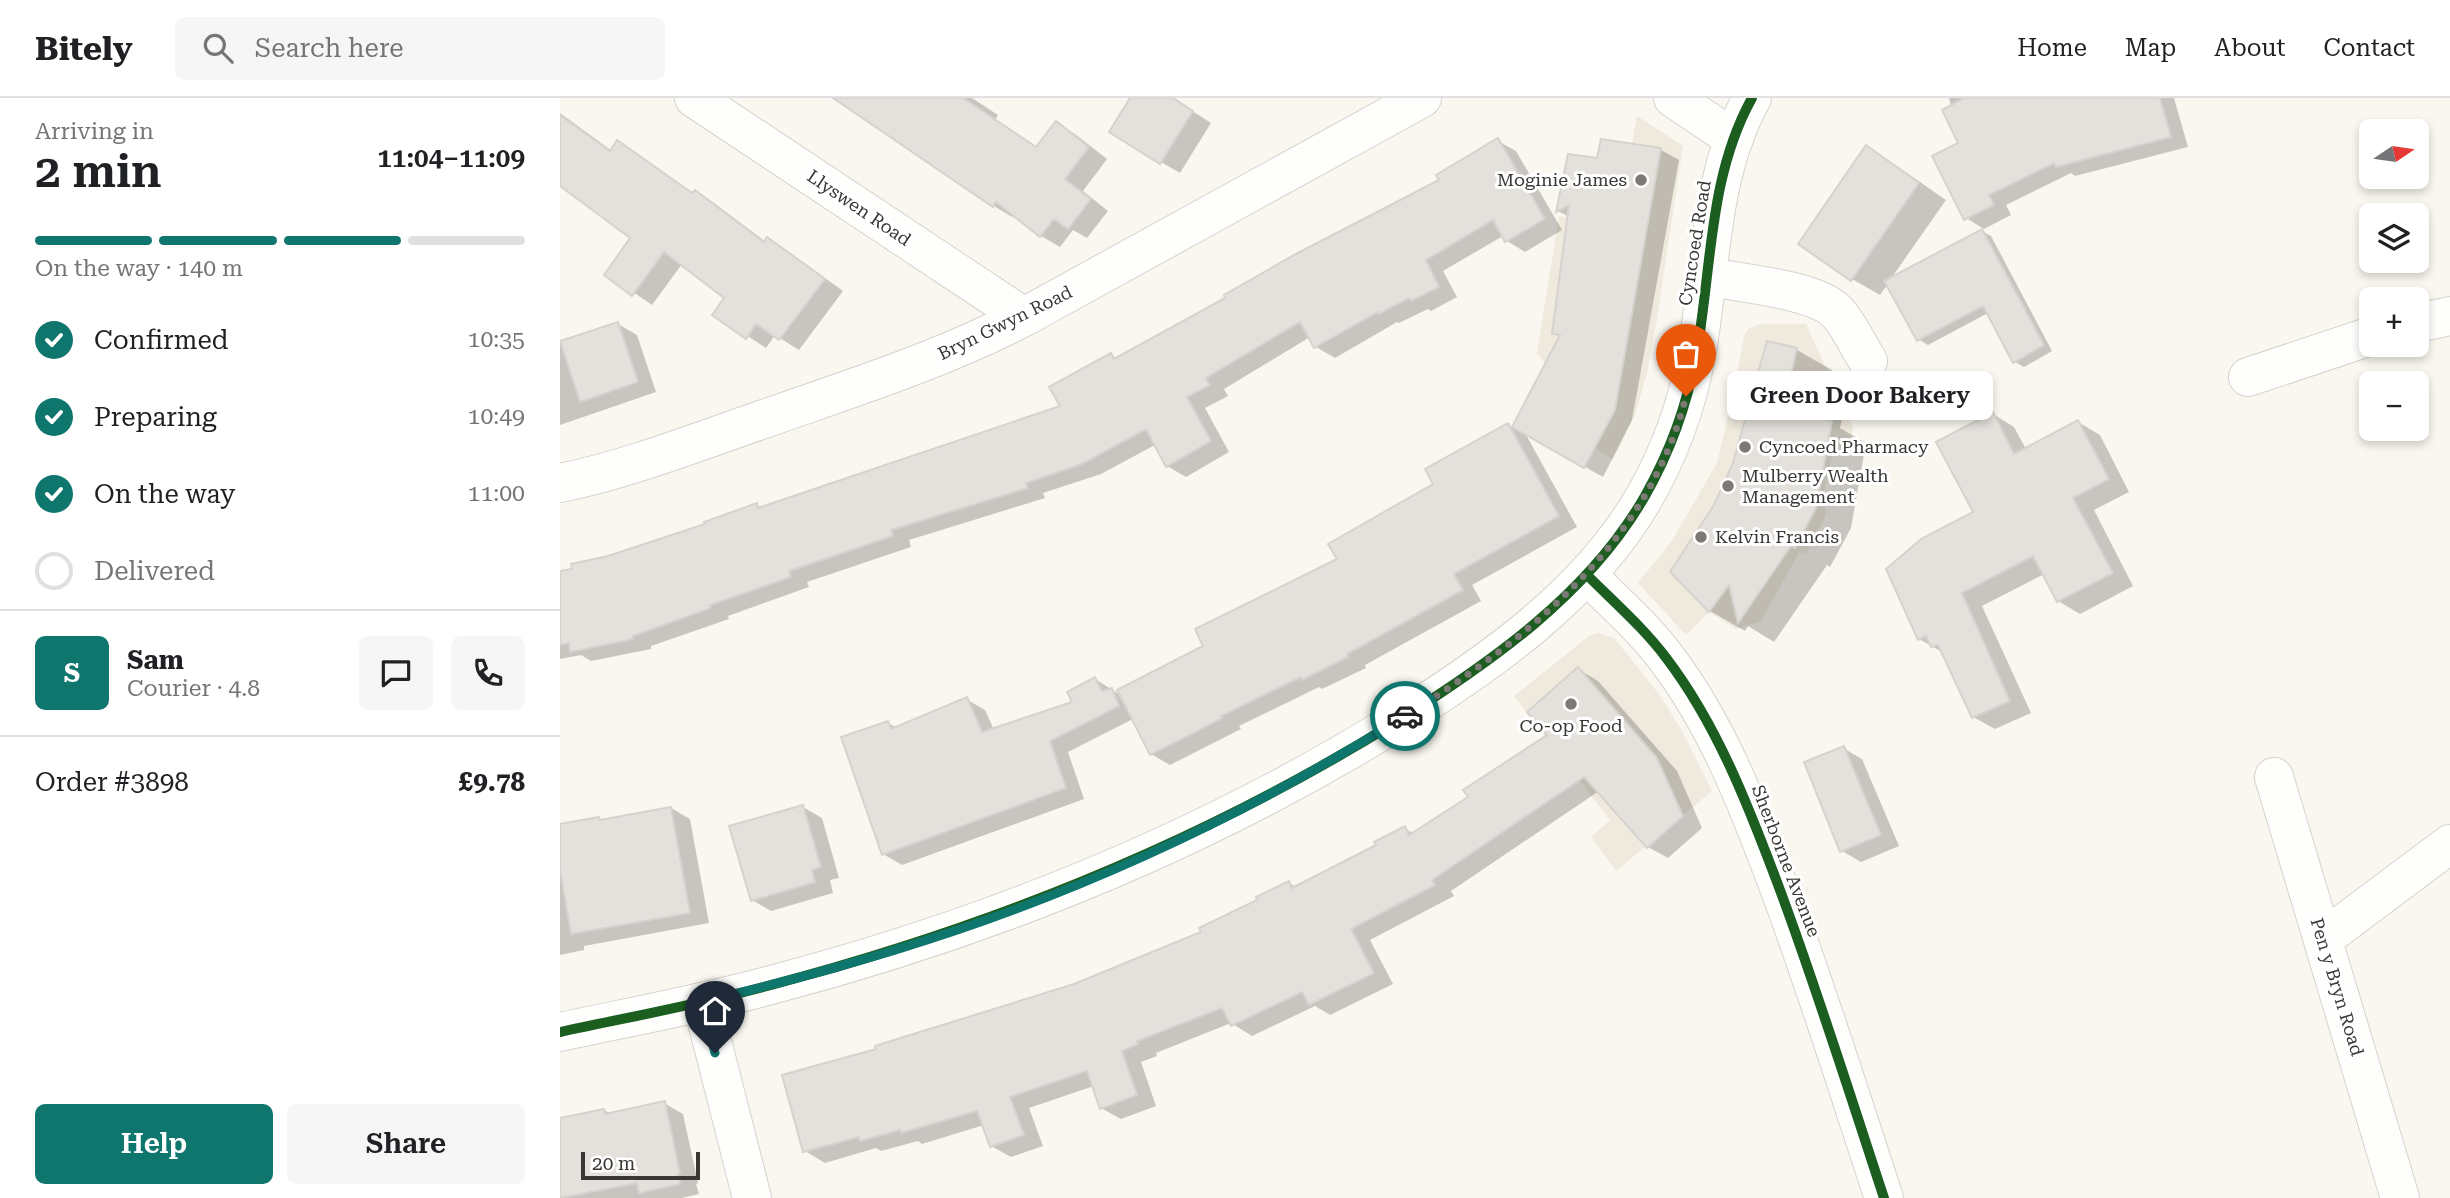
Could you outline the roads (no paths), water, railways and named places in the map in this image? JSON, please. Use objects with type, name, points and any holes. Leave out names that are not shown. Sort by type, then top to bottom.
[{"type":"street","name":"Llyswen Road","points":[[694,98],[1024,317]]},
{"type":"street","name":"Bryn Gwyn Road","points":[[560,483],[595,475],[912,367],[964,346],[1024,317],[1422,98]]},
{"type":"street","points":[[1673,98],[1734,139]]},
{"type":"street","name":"Cyncoed Road","points":[[560,1032],[702,1002],[844,964],[1015,909],[1196,832],[1324,765],[1442,693],[1506,647],[1587,575],[1616,540],[1645,496],[1669,449],[1681,416],[1696,357],[1716,209],[1734,139],[1752,98]]},
{"type":"street","points":[[1706,276],[1808,296],[1825,303],[1837,312],[1868,361]]},
{"type":"street","points":[[2429,320],[2450,316]]},
{"type":"street","points":[[2248,377],[2359,340]]},
{"type":"street","name":"Sherborne Avenue","points":[[1587,575],[1667,659],[1695,701],[1731,769],[1757,829],[1807,962],[1884,1198]]},
{"type":"street","name":"Pen y Bryn Road","points":[[2274,777],[2400,1198]]},
{"type":"street","points":[[2323,939],[2450,844]]},
{"type":"street","points":[[702,1002],[752,1198]]},
{"type":"place","name":"Moginie James","points":[[1641,180]]},
{"type":"place","name":"Green Door Bakery","points":[[1686,396]]},
{"type":"place","name":"Cyncoed Pharmacy","points":[[1745,447]]},
{"type":"place","name":"Mulberry Wealth Management","points":[[1728,486]]},
{"type":"place","name":"Kelvin Francis","points":[[1701,537]]},
{"type":"place","name":"Co-op Food","points":[[1571,704]]}]
